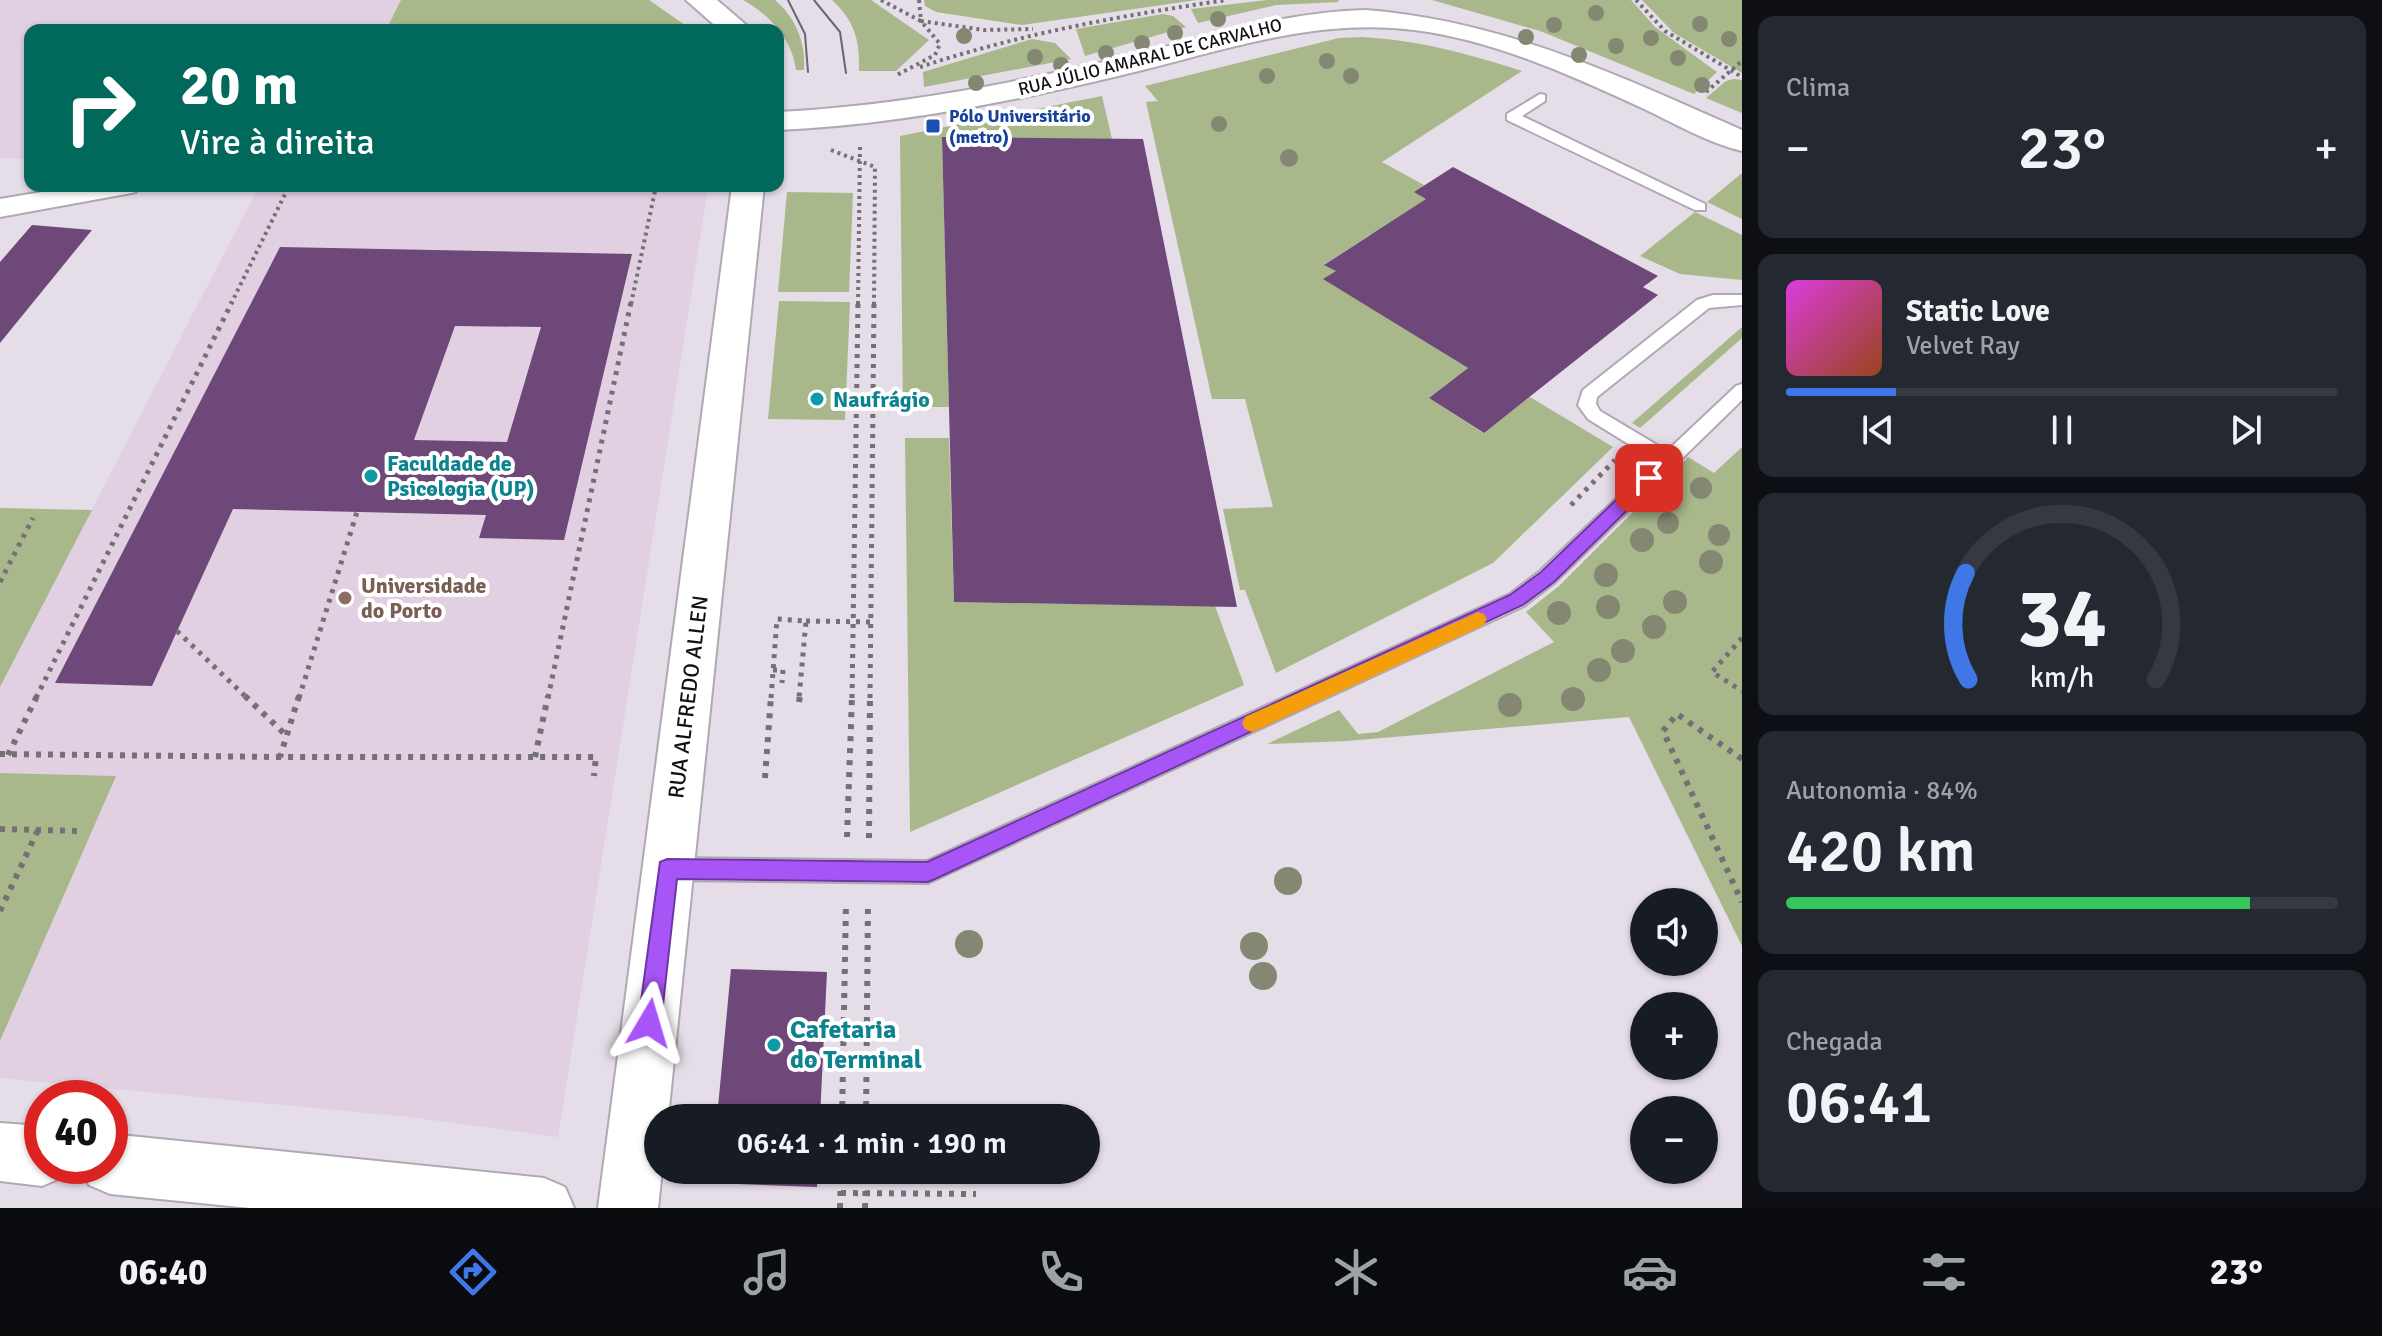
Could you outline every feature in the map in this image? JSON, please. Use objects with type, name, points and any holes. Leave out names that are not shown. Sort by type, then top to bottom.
[{"type":"street","points":[[700,0],[730,24]]},
{"type":"street","name":"RUA JÚLIO AMARAL DE CARVALHO","points":[[784,121],[845,118],[1014,90],[1143,61],[1255,29],[1322,19],[1365,18],[1448,28],[1496,41],[1549,59],[1742,142]]},
{"type":"street","points":[[0,208],[92,192]]},
{"type":"street","name":"RUA ALFREDO ALLEN","points":[[628,1208],[747,192]]},
{"type":"street","points":[[0,1152],[24,1154]]},
{"type":"street","points":[[128,1166],[544,1208]]},
{"type":"lane","points":[[1540,98],[1512,117],[1700,207]]},
{"type":"lane","points":[[1668,460],[1594,415],[1587,405],[1589,394],[1703,304],[1713,300],[1742,300]]},
{"type":"lane","points":[[667,869],[928,872],[1517,600],[1547,577],[1742,390]]},
{"type":"path","points":[[881,0],[921,21],[938,38],[940,48],[935,55],[908,71]]},
{"type":"path","points":[[919,0],[921,21]]},
{"type":"path","points":[[895,76],[978,47],[1049,28],[1227,0]]},
{"type":"path","points":[[1636,0],[1665,31],[1742,77]]},
{"type":"path","points":[[921,21],[984,30],[1049,28]]},
{"type":"path","points":[[1697,99],[1742,61]]},
{"type":"path","points":[[842,1104],[855,622],[860,161],[845,118]]},
{"type":"path","points":[[845,118],[831,150],[875,167],[866,1104]]},
{"type":"path","points":[[8,755],[286,192]]},
{"type":"path","points":[[535,757],[655,192]]},
{"type":"path","points":[[1565,511],[1618,457]]},
{"type":"path","points":[[280,757],[357,512]]},
{"type":"path","points":[[0,582],[33,518]]},
{"type":"path","points":[[765,778],[777,619],[871,622]]},
{"type":"path","points":[[799,702],[806,621]]},
{"type":"path","points":[[177,631],[288,737]]},
{"type":"path","points":[[1742,638],[1712,672],[1742,691]]},
{"type":"path","points":[[773,670],[783,670],[782,683]]},
{"type":"path","points":[[1742,759],[1677,714],[1663,731],[1742,902]]},
{"type":"path","points":[[0,754],[596,757],[594,776]]},
{"type":"path","points":[[0,829],[80,831]]},
{"type":"path","points":[[0,911],[38,830]]},
{"type":"path","points":[[840,1208],[841,1184]]},
{"type":"path","points":[[865,1184],[865,1208]]},
{"type":"path","points":[[841,1193],[976,1194]]},
{"type":"shaded area","points":[[0,0],[649,0],[683,24],[24,24],[24,159],[0,158]]},
{"type":"shaded area","name":"Universidade do Porto","points":[[256,192],[707,192],[558,1137],[409,1117],[128,1090],[128,1080],[0,1078],[0,1041],[115,776],[0,773],[0,687]]},
{"type":"green space","points":[[401,0],[649,0],[683,24],[389,24]]},
{"type":"green space","points":[[743,0],[775,0],[789,15],[803,50],[804,70],[796,70],[784,37],[784,24],[774,24]]},
{"type":"green space","points":[[832,0],[871,0],[929,40],[896,71],[859,71],[858,50],[851,24]]},
{"type":"green space","points":[[924,0],[1197,0],[1022,25],[936,12],[925,6]]},
{"type":"green space","points":[[1267,0],[1339,2],[1276,5],[1198,23],[1191,9]]},
{"type":"green space","points":[[1432,0],[1631,0],[1655,27],[1717,72],[1694,94],[1540,31]]},
{"type":"green space","points":[[1642,0],[1742,0],[1742,73],[1674,33]]},
{"type":"green space","points":[[1163,14],[1173,16],[1186,27],[1085,56],[1076,29]]},
{"type":"green space","points":[[1362,37],[1443,49],[1522,71],[1382,162],[1424,185],[1415,192],[1539,261],[1483,301],[1370,235],[1325,264],[1336,271],[1324,279],[1468,368],[1429,398],[1483,433],[1530,397],[1613,447],[1493,563],[1276,673],[1245,590],[1240,590],[1223,509],[1273,507],[1245,399],[1212,399],[1146,102],[1158,101],[1145,86],[1339,38]]},
{"type":"green space","points":[[1032,39],[1055,43],[1071,59],[924,87],[923,72]]},
{"type":"green space","points":[[1742,80],[1742,113],[1706,98],[1726,81]]},
{"type":"green space","points":[[1102,96],[1112,139],[942,138],[949,407],[903,407],[900,136]]},
{"type":"green space","points":[[1742,173],[1742,219],[1707,202]]},
{"type":"green space","points":[[787,192],[853,193],[849,292],[778,292]]},
{"type":"green space","points":[[1695,212],[1742,235],[1742,280],[1680,274],[1640,256]]},
{"type":"green space","points":[[779,301],[850,302],[845,420],[768,419]]},
{"type":"green space","points":[[1742,327],[1742,338],[1640,428],[1632,423]]},
{"type":"green space","points":[[905,438],[949,438],[954,602],[1215,606],[1244,685],[910,832]]},
{"type":"green space","points":[[1742,447],[1742,946],[1718,897],[1718,888],[1713,888],[1629,717],[1346,741],[1267,744],[1339,710],[1358,734],[1378,732],[1554,642],[1526,612],[1559,586],[1688,457],[1714,473]]},
{"type":"green space","points":[[0,508],[92,510],[0,687]]},
{"type":"green space","points":[[0,773],[116,776],[0,1041]]},
{"type":"building","points":[[942,137],[1143,139],[1237,607],[954,602]]},
{"type":"building","points":[[1453,167],[1658,276],[1643,287],[1658,295],[1484,433],[1429,398],[1468,368],[1323,279],[1336,271],[1324,265],[1426,199],[1414,192]]},
{"type":"building","points":[[32,225],[92,230],[0,343],[0,262]]},
{"type":"building","name":"Faculdade de Psicologia (UP)","points":[[280,247],[632,254],[564,540],[479,538],[486,515],[233,509],[152,686],[55,683]],"holes":[[[455,326],[541,327],[507,442],[414,440]]]},
{"type":"building","name":"Cafetaria do Terminal","points":[[731,969],[827,972],[821,1104],[718,1104]]},
{"type":"building","points":[[738,1184],[817,1184],[817,1187]]},
{"type":"tram line","points":[[788,0],[805,34],[808,72]]},
{"type":"tram line","points":[[814,0],[840,32],[846,73]]},
{"type":"slow traffic","points":[[1252,723],[1478,619]]},
{"type":"place","name":"Pólo Universitário (metro)","points":[[933,126]]},
{"type":"place","name":"Naufrágio","points":[[817,399]]},
{"type":"place","name":"Faculdade de Psicologia (UP)","points":[[371,476]]},
{"type":"place","name":"Universidade do Porto","points":[[345,598]]},
{"type":"place","name":"Cafetaria do Terminal","points":[[774,1045]]},
{"type":"route","points":[[649,1023],[667,869],[928,872],[1517,600],[1547,577],[1649,478]]}]
